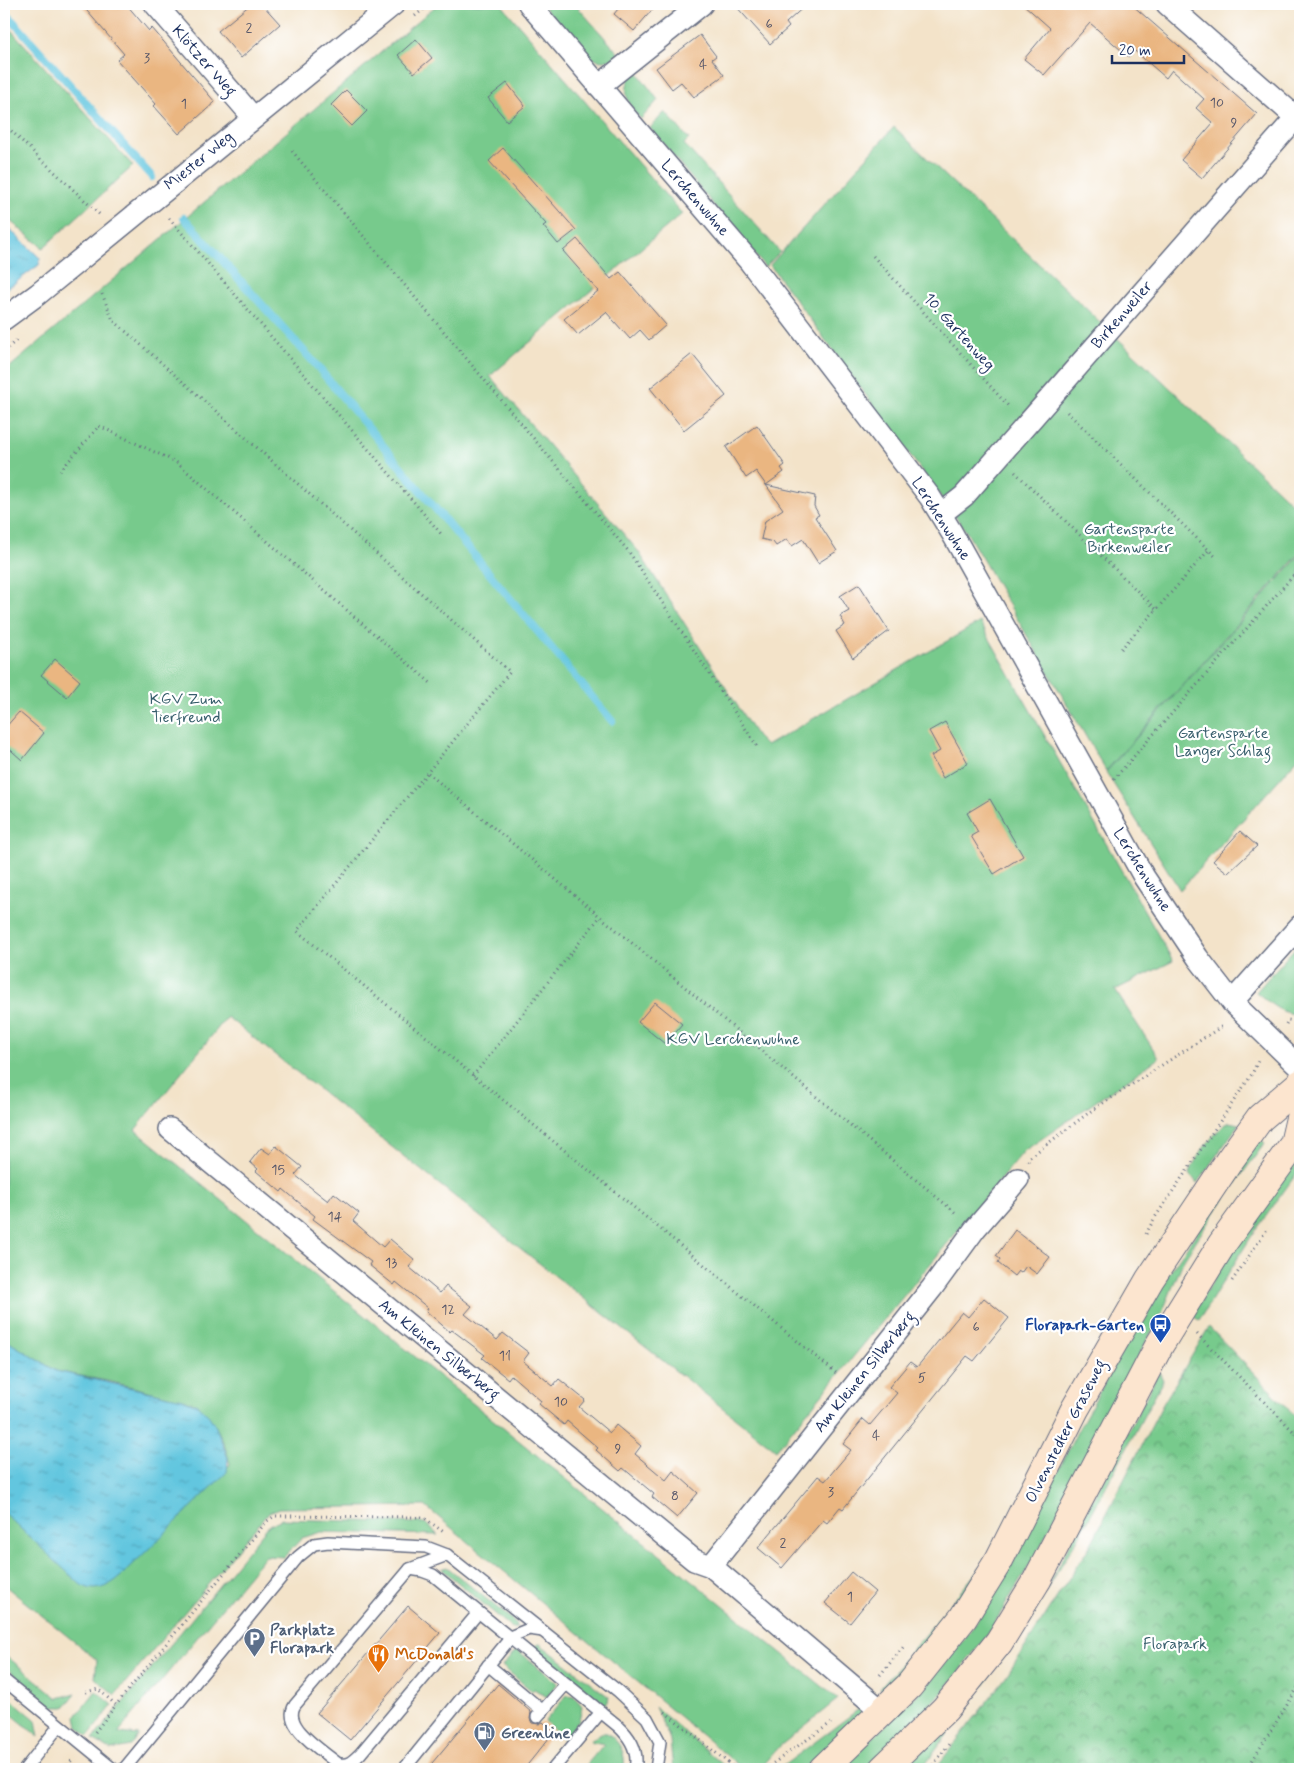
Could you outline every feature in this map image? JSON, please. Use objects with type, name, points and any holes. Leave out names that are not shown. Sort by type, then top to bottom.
[{"type":"main road","name":"Olvenstedter Graseweg","points":[[823,1769],[883,1712],[931,1661],[982,1590],[1000,1560],[1094,1375],[1182,1229],[1260,1118],[1300,1084]]},
{"type":"main road","points":[[883,1769],[945,1709],[1000,1642],[1054,1548],[1160,1344],[1222,1244],[1294,1144],[1300,1118]]},
{"type":"street","name":"Klötzer Weg","points":[[155,4],[253,117]]},
{"type":"street","name":"Miester Weg","points":[[4,319],[38,294],[394,4]]},
{"type":"street","name":"Lerchenwuhne","points":[[529,4],[750,262],[941,514],[1144,877],[1198,958],[1237,1008],[1300,1068]]},
{"type":"street","points":[[599,86],[702,4]]},
{"type":"street","points":[[1167,4],[1299,117]]},
{"type":"street","name":"Birkenweiler","points":[[941,514],[964,496],[1299,117]]},
{"type":"street","points":[[1237,1008],[1300,926]]},
{"type":"street","name":"Am Kleinen Silberberg","points":[[170,1129],[694,1560],[711,1566],[883,1712]]},
{"type":"street","name":"Am Kleinen Silberberg","points":[[711,1566],[932,1288],[975,1229],[1018,1179]]},
{"type":"lane","points":[[124,1769],[298,1557],[310,1546],[320,1542],[426,1547],[447,1554],[618,1691],[647,1718],[660,1742],[656,1769]]},
{"type":"lane","points":[[447,1554],[410,1569],[292,1711],[292,1720],[295,1726],[336,1763],[348,1764],[360,1754],[478,1613]]},
{"type":"lane","points":[[410,1569],[422,1570],[432,1576],[601,1712],[629,1738],[636,1758],[635,1769]]},
{"type":"lane","points":[[403,1769],[510,1639],[525,1630],[545,1632]]},
{"type":"lane","points":[[488,1665],[513,1691],[540,1714],[566,1684]]},
{"type":"lane","points":[[4,1680],[112,1769]]},
{"type":"lane","points":[[552,1769],[601,1712]]},
{"type":"lane","points":[[25,1769],[59,1726]]},
{"type":"path","points":[[4,124],[88,205]]},
{"type":"path","points":[[292,151],[629,552],[758,746]]},
{"type":"path","points":[[168,217],[443,536]]},
{"type":"path","name":"10. Gartenweg","points":[[873,256],[1026,425]]},
{"type":"path","points":[[102,294],[113,320],[510,672],[297,932],[853,1387]]},
{"type":"path","points":[[1052,395],[1217,558]]},
{"type":"path","points":[[60,471],[99,426],[176,462],[433,685]]},
{"type":"path","points":[[998,456],[1156,609]]},
{"type":"path","points":[[1121,649],[1209,550]]},
{"type":"path","points":[[1113,781],[1300,568]]},
{"type":"path","points":[[428,773],[963,1219]]},
{"type":"path","points":[[473,1076],[600,918]]},
{"type":"path","points":[[1018,1179],[1030,1157],[1091,1111],[1237,1008]]},
{"type":"path","points":[[1286,1025],[1288,1020],[1300,1022]]},
{"type":"path","points":[[1197,1333],[1300,1438]]},
{"type":"path","points":[[86,1692],[98,1689],[116,1705],[267,1521],[275,1516],[423,1517],[452,1539]]},
{"type":"path","points":[[1247,1769],[1300,1684]]},
{"type":"path","points":[[659,1707],[736,1769]]},
{"type":"path","points":[[765,1769],[834,1721]]},
{"type":"path","points":[[68,1765],[73,1769]]},
{"type":"green space","name":"KGV Lerchenwuhne","points":[[438,4],[501,4],[682,214],[490,376],[638,551],[758,738],[766,746],[980,622],[1173,961],[1115,990],[1159,1058],[1024,1151],[776,1450],[227,1017],[135,1130],[838,1699],[780,1746],[760,1769],[743,1769],[425,1506],[280,1508],[269,1512],[115,1695],[95,1678],[97,1660],[4,1585],[4,1513],[30,1537],[230,1465],[217,1429],[206,1414],[192,1402],[112,1382],[56,1371],[4,1339],[4,372]]},
{"type":"green space","points":[[542,4],[575,4],[620,55],[603,61],[590,57],[567,36]]},
{"type":"green space","points":[[4,22],[133,166],[43,248],[4,216]]},
{"type":"green space","points":[[635,69],[658,100],[641,119],[631,107],[627,95],[628,82]]},
{"type":"green space","points":[[665,112],[689,139],[684,144],[780,252],[765,267],[650,128]]},
{"type":"green space","name":"Gartensparte Birkenweiler","points":[[894,127],[1300,511],[1300,553],[1106,771],[966,531],[770,265]]},
{"type":"green space","name":"Gartensparte Langer Schlag","points":[[1300,555],[1300,756],[1180,890],[1106,772]]},
{"type":"green space","points":[[1300,942],[1300,1014],[1293,1014],[1276,1008],[1256,992]]},
{"type":"green space","points":[[1229,1122],[1239,1124],[1197,1183],[1190,1174],[1192,1168],[1200,1153],[1212,1138]]},
{"type":"green space","points":[[1260,1139],[1265,1143],[1223,1200],[1184,1259],[1162,1313],[1110,1408],[1038,1551],[988,1634],[944,1691],[864,1769],[841,1769],[929,1683],[973,1627],[1013,1563],[1077,1432],[1149,1303]]},
{"type":"green space","points":[[1294,1162],[1297,1173],[1251,1237],[1199,1320],[1192,1316],[1219,1270]]},
{"type":"green space","name":"Florapark","points":[[1209,1327],[1300,1421],[1300,1769],[935,1769],[1006,1677],[1091,1544],[1163,1404]]},
{"type":"green space","points":[[1159,1372],[1163,1380],[1081,1533],[1043,1595]]},
{"type":"green space","points":[[282,1519],[425,1523],[438,1535],[321,1532],[302,1538],[284,1557],[265,1556],[118,1733],[139,1735],[131,1746],[111,1750],[93,1739],[269,1525]]},
{"type":"green space","points":[[447,1567],[516,1623],[517,1628],[512,1628],[442,1569]]},
{"type":"green space","points":[[980,1568],[952,1612],[888,1691],[880,1689]]},
{"type":"green space","points":[[540,1644],[609,1697],[608,1702],[604,1704],[536,1649],[536,1645]]},
{"type":"green space","points":[[517,1650],[558,1683],[547,1697],[534,1689],[532,1691],[502,1666]]},
{"type":"green space","points":[[4,1654],[58,1698],[76,1693],[65,1707],[53,1707],[4,1666]]},
{"type":"green space","points":[[991,1672],[922,1769],[899,1769],[916,1754],[922,1752],[922,1749]]},
{"type":"green space","points":[[96,1691],[113,1705],[88,1736],[78,1727],[76,1716]]},
{"type":"green space","points":[[4,1693],[36,1720],[39,1737],[4,1708]]},
{"type":"green space","points":[[567,1695],[574,1696],[582,1706],[579,1720],[564,1739],[545,1721]]},
{"type":"green space","points":[[655,1707],[728,1769],[673,1769],[670,1740]]},
{"type":"green space","points":[[859,1709],[863,1714],[803,1769],[779,1769]]},
{"type":"green space","points":[[601,1733],[607,1733],[619,1744],[624,1758],[624,1769],[583,1769],[604,1744],[590,1741]]},
{"type":"water","points":[[4,224],[40,258],[39,265],[4,291]]},
{"type":"water","points":[[4,1339],[56,1371],[182,1399],[197,1405],[209,1416],[216,1427],[228,1458],[227,1472],[120,1577],[106,1586],[91,1589],[80,1584],[4,1513]]},
{"type":"building","points":[[81,4],[126,4],[149,31],[152,28],[215,102],[179,134],[154,106],[156,104],[117,60],[124,54]]},
{"type":"building","points":[[251,4],[262,4],[280,24],[241,58],[218,31]]},
{"type":"building","points":[[622,4],[657,4],[634,31],[614,14]]},
{"type":"building","points":[[734,4],[807,4],[786,23],[789,27],[770,44]]},
{"type":"building","points":[[1023,4],[1131,4],[1257,114],[1202,178],[1181,160],[1213,123],[1196,108],[1204,99],[1172,70],[1166,78],[1135,51],[1129,57],[1090,23],[1044,75],[1024,59],[1050,28]]},
{"type":"building","points":[[700,35],[716,56],[712,59],[724,75],[694,97],[681,82],[672,89],[656,68]]},
{"type":"building","points":[[416,39],[432,58],[414,73],[398,55]]},
{"type":"building","points":[[507,83],[525,106],[507,121],[488,98]]},
{"type":"building","points":[[346,90],[367,111],[352,126],[331,105]]},
{"type":"building","points":[[503,148],[576,230],[558,244],[543,226],[546,224],[489,161]]},
{"type":"building","points":[[577,239],[611,279],[620,272],[666,325],[649,340],[640,330],[630,339],[606,312],[578,335],[564,319],[598,291],[563,251]]},
{"type":"building","points":[[692,354],[726,396],[684,430],[650,388]]},
{"type":"building","points":[[757,425],[785,465],[781,468],[784,472],[766,485],[815,496],[814,506],[819,515],[815,517],[837,551],[818,563],[803,539],[792,546],[787,539],[776,546],[773,542],[761,539],[765,521],[783,509],[756,471],[746,478],[726,447]]},
{"type":"building","points":[[859,584],[889,631],[853,658],[836,631],[845,625],[840,616],[849,611],[840,596]]},
{"type":"building","points":[[55,659],[80,681],[67,697],[41,675]]},
{"type":"building","points":[[19,712],[44,733],[22,760],[4,744],[4,729]]},
{"type":"building","points":[[945,722],[968,763],[943,778],[931,756],[940,751],[929,731]]},
{"type":"building","points":[[990,799],[1023,856],[994,874],[971,836],[978,832],[967,813]]},
{"type":"building","points":[[1240,831],[1257,846],[1228,873],[1213,861]]},
{"type":"building","points":[[655,1002],[682,1024],[665,1044],[638,1022]]},
{"type":"building","points":[[276,1146],[302,1167],[295,1175],[328,1201],[334,1193],[359,1213],[353,1221],[383,1247],[390,1239],[415,1260],[409,1267],[440,1293],[446,1286],[472,1306],[465,1314],[497,1340],[503,1333],[529,1353],[523,1361],[553,1386],[559,1379],[585,1400],[579,1407],[610,1433],[616,1425],[641,1446],[635,1454],[666,1480],[673,1471],[698,1493],[677,1518],[652,1497],[654,1494],[623,1468],[620,1471],[596,1450],[598,1448],[567,1421],[564,1425],[539,1404],[541,1401],[511,1375],[508,1379],[482,1358],[485,1355],[452,1330],[450,1332],[426,1311],[428,1308],[396,1282],[394,1285],[369,1265],[371,1262],[313,1219],[315,1216],[283,1189],[281,1192],[256,1171],[258,1169],[250,1162],[261,1148],[270,1154]]},
{"type":"building","points":[[1015,1230],[1050,1257],[1037,1274],[1026,1266],[1021,1273],[1018,1271],[1014,1276],[998,1263],[1000,1259],[996,1256]]},
{"type":"building","points":[[984,1298],[1009,1318],[974,1361],[967,1356],[843,1509],[840,1507],[827,1523],[823,1520],[782,1568],[758,1548],[818,1476],[825,1481],[851,1450],[843,1444],[863,1419],[870,1425],[897,1393],[889,1387],[910,1362],[917,1367],[962,1312],[968,1317]]},
{"type":"building","points":[[851,1572],[875,1592],[850,1623],[825,1603]]},
{"type":"building","name":"McDonald's","points":[[408,1606],[440,1633],[350,1740],[317,1713]]},
{"type":"building","points":[[498,1684],[531,1712],[530,1719],[532,1723],[539,1724],[543,1722],[554,1732],[524,1769],[427,1769]]},
{"type":"waterway","points":[[4,11],[152,177]]},
{"type":"waterway","points":[[184,218],[311,359],[612,721]]},
{"type":"place","name":"Florapark-Garten","points":[[1160,1344]]},
{"type":"place","name":"Parkplatz Florapark","points":[[254,1658]]},
{"type":"place","name":"McDonald's","points":[[379,1673]]},
{"type":"place","name":"Greenline","points":[[485,1752]]},
{"type":"park label","name":"KGV Zum Tierfreund","points":[[186,708]]}]
